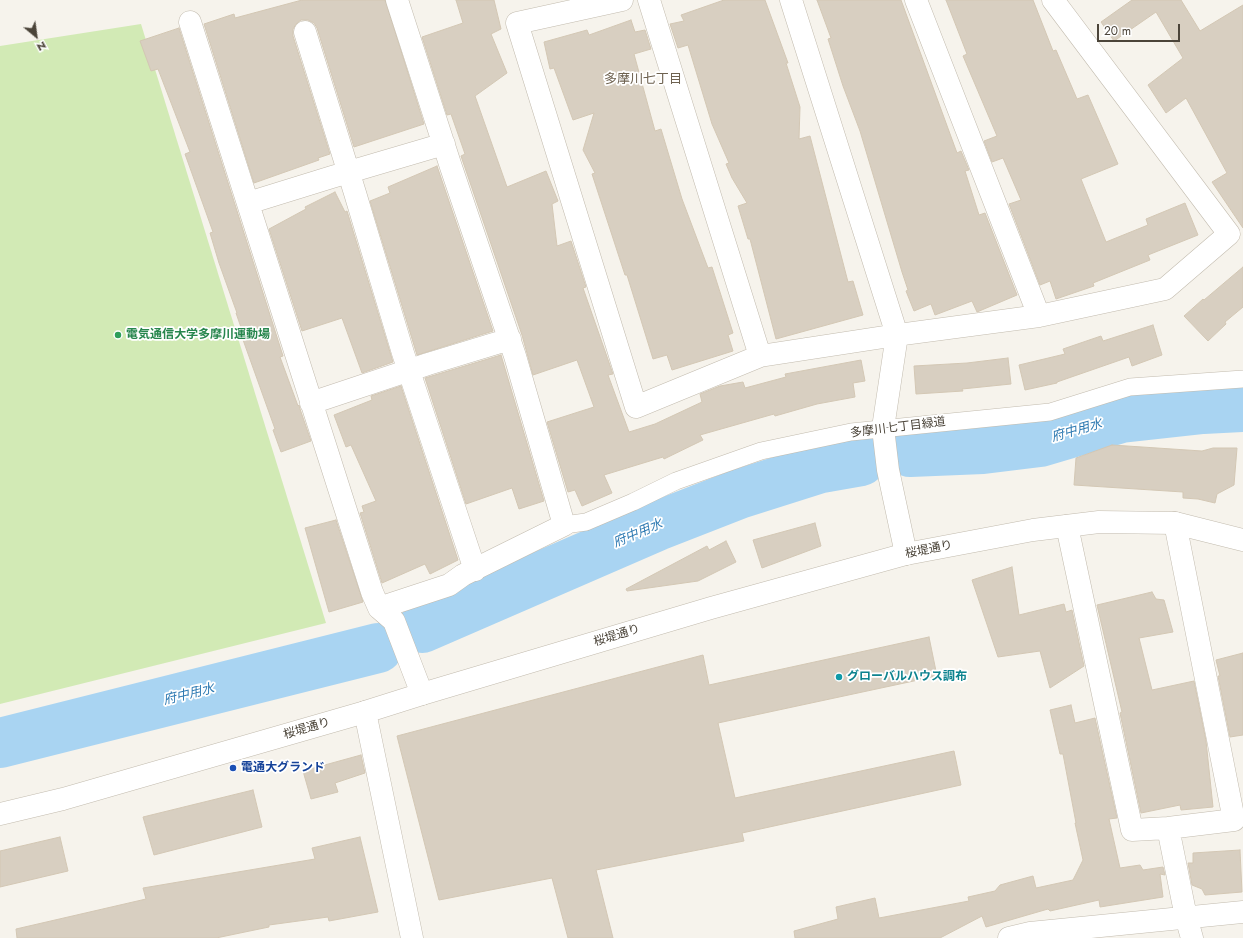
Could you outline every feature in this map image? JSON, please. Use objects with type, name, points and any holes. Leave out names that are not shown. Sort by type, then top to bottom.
[{"type":"street","points":[[379,608],[449,585],[463,575],[564,525],[510,339],[397,0]]},
{"type":"street","points":[[622,0],[516,23],[636,407],[760,356],[897,335],[1039,316],[1165,289],[1228,234],[1052,0]]},
{"type":"street","points":[[649,0],[760,356]]},
{"type":"street","points":[[791,0],[897,335],[883,428],[888,470],[906,554]]},
{"type":"street","points":[[916,0],[1039,316]]},
{"type":"street","points":[[190,22],[311,403],[379,608],[394,621],[422,694]]},
{"type":"street","points":[[305,32],[409,371],[475,570]]},
{"type":"street","points":[[248,204],[348,172],[444,144]]},
{"type":"street","points":[[311,403],[428,364],[510,339]]},
{"type":"street","name":"多摩川七丁目緑道","points":[[564,525],[586,522],[633,502],[676,481],[761,451],[852,432],[1050,412],[1130,387],[1243,379]]},
{"type":"street","name":"桜堤通り","points":[[0,814],[63,799],[365,712],[711,608],[906,554],[1033,530],[1099,522],[1175,523],[1243,540]]},
{"type":"street","points":[[1067,526],[1132,830],[1168,828],[1234,820],[1175,523]]},
{"type":"street","points":[[365,712],[412,938]]},
{"type":"street","points":[[1168,828],[1186,917],[1192,938]]},
{"type":"street","points":[[1023,936],[1186,917],[1243,912]]},
{"type":"green space","name":"電気通信大学多摩川運動場","points":[[141,24],[326,623],[0,704],[0,46]]},
{"type":"building","points":[[302,0],[385,0],[424,124],[354,147],[317,28],[314,23],[308,20],[301,20],[293,29],[293,36],[330,154],[318,158],[319,160],[254,183],[204,24],[234,14],[235,18]]},
{"type":"building","points":[[456,0],[494,0],[501,29],[491,34],[507,73],[475,96],[507,187],[546,171],[558,201],[552,204],[557,246],[571,241],[586,287],[583,288],[613,374],[608,375],[629,432],[655,424],[702,402],[700,394],[720,386],[743,382],[745,388],[786,377],[785,374],[861,360],[865,381],[853,383],[855,397],[817,404],[775,416],[774,414],[700,435],[703,440],[664,459],[663,457],[604,475],[612,493],[582,506],[575,490],[568,492],[547,422],[594,407],[577,360],[533,375],[522,335],[461,156],[465,154],[451,114],[447,115],[422,37],[463,23]]},
{"type":"building","points":[[724,0],[765,0],[788,63],[786,63],[800,107],[799,139],[810,136],[848,282],[853,281],[863,315],[776,339],[750,239],[748,239],[738,206],[747,203],[732,178],[726,164],[729,163],[712,124],[688,45],[678,48],[670,24],[684,21],[681,15]]},
{"type":"building","points":[[817,0],[901,0],[957,153],[961,151],[969,170],[965,171],[979,215],[985,213],[1017,295],[977,312],[972,301],[935,315],[931,304],[914,311],[906,291],[908,290],[860,131],[843,86],[828,39],[831,38]]},
{"type":"building","points":[[946,0],[1033,0],[1053,51],[1056,50],[1077,99],[1088,95],[1118,164],[1081,179],[1106,242],[1148,225],[1146,219],[1185,203],[1198,235],[1148,255],[1150,260],[1093,283],[1094,286],[1056,299],[1050,281],[1040,285],[1009,204],[1021,200],[1003,158],[992,162],[984,141],[997,136],[963,56],[967,54]]},
{"type":"building","points":[[1132,0],[1181,0],[1200,31],[1243,5],[1243,228],[1212,182],[1227,173],[1186,98],[1166,113],[1148,85],[1183,58],[1156,12],[1114,41],[1101,22]]},
{"type":"building","points":[[631,20],[635,32],[645,30],[651,49],[634,54],[655,131],[661,129],[682,199],[708,268],[712,267],[733,333],[728,335],[733,351],[672,370],[667,355],[653,359],[627,275],[625,275],[592,174],[595,173],[583,150],[594,113],[573,120],[554,68],[550,69],[544,42],[587,30],[589,35]]},
{"type":"building","points":[[179,28],[283,356],[280,357],[298,406],[299,405],[311,441],[281,452],[273,430],[275,429],[242,337],[244,336],[237,313],[219,263],[210,233],[213,232],[185,154],[190,152],[158,69],[151,71],[140,41]]},
{"type":"building","points":[[437,166],[493,331],[417,355],[370,201],[390,193],[388,187]]},
{"type":"building","points":[[335,192],[345,212],[347,211],[393,362],[362,373],[342,318],[302,331],[269,229],[306,209],[305,207]]},
{"type":"building","points":[[1243,267],[1243,307],[1225,322],[1226,324],[1208,341],[1184,316]]},
{"type":"building","points":[[1153,325],[1162,355],[1132,366],[1129,357],[1057,383],[1025,390],[1019,365],[1065,354],[1063,349],[1101,336],[1103,341]]},
{"type":"building","points":[[501,355],[544,501],[519,509],[512,488],[466,504],[425,378]]},
{"type":"building","points":[[1008,358],[1011,384],[962,389],[963,391],[916,394],[914,366],[967,363]]},
{"type":"building","points":[[401,386],[458,560],[430,574],[425,564],[382,583],[360,513],[364,512],[362,506],[376,501],[351,445],[346,447],[334,415],[372,400],[371,396]]},
{"type":"building","points":[[1112,445],[1202,451],[1213,448],[1237,448],[1234,485],[1217,494],[1215,503],[1198,499],[1183,498],[1183,492],[1074,485],[1076,458]]},
{"type":"building","points":[[336,520],[363,602],[329,612],[305,528]]},
{"type":"building","points":[[815,523],[821,546],[762,568],[753,540]]},
{"type":"building","points":[[726,541],[736,562],[698,581],[627,591],[626,589],[707,546],[709,550]]},
{"type":"building","points":[[1012,567],[1019,615],[1064,604],[1066,612],[1072,610],[1084,666],[1050,688],[1040,651],[998,657],[972,580]]},
{"type":"building","points":[[1152,592],[1156,599],[1164,600],[1173,632],[1139,638],[1152,690],[1194,681],[1206,741],[1213,807],[1181,810],[1180,805],[1141,813],[1120,713],[1122,712],[1097,605]]},
{"type":"building","points":[[929,637],[937,676],[718,723],[735,798],[954,751],[961,785],[742,833],[744,841],[596,870],[613,938],[568,938],[552,878],[439,900],[397,736],[703,655],[709,685]]},
{"type":"building","points":[[1243,653],[1243,735],[1230,737],[1216,660]]},
{"type":"building","points":[[1071,705],[1075,723],[1095,718],[1117,818],[1109,819],[1120,868],[1140,865],[1143,870],[1163,867],[1165,875],[1160,874],[1163,897],[1100,907],[1099,900],[1050,911],[1048,909],[986,927],[982,916],[940,938],[795,938],[794,931],[838,919],[836,907],[875,898],[879,918],[969,901],[968,897],[995,891],[1000,885],[1033,876],[1036,888],[1073,880],[1083,860],[1063,754],[1060,754],[1050,710]]},
{"type":"building","points":[[361,755],[365,773],[335,783],[338,792],[311,799],[303,771]]},
{"type":"building","points":[[253,790],[262,827],[154,855],[143,817]]},
{"type":"building","points":[[60,837],[68,871],[0,887],[0,851]]},
{"type":"building","points":[[360,837],[378,912],[329,921],[328,917],[269,925],[269,927],[216,938],[17,938],[16,929],[146,899],[143,888],[315,859],[312,848]]},
{"type":"building","points":[[1240,850],[1242,892],[1205,895],[1202,889],[1192,885],[1188,863],[1193,863],[1193,853]]},
{"type":"waterway","name":"府中用水","points":[[910,452],[983,449],[1040,442],[1121,418],[1203,409],[1243,407]]},
{"type":"waterway","name":"府中用水","points":[[422,628],[657,526],[739,494],[821,468],[861,461]]},
{"type":"waterway","name":"府中用水","points":[[0,743],[378,648]]},
{"type":"place","name":"電気通信大学多摩川運動場","points":[[118,335]]},
{"type":"place","name":"グローバルハウス調布","points":[[839,677]]},
{"type":"place","name":"電通大グランド","points":[[233,768]]},
{"type":"district","name":"多摩川七丁目","points":[[643,80]]}]
